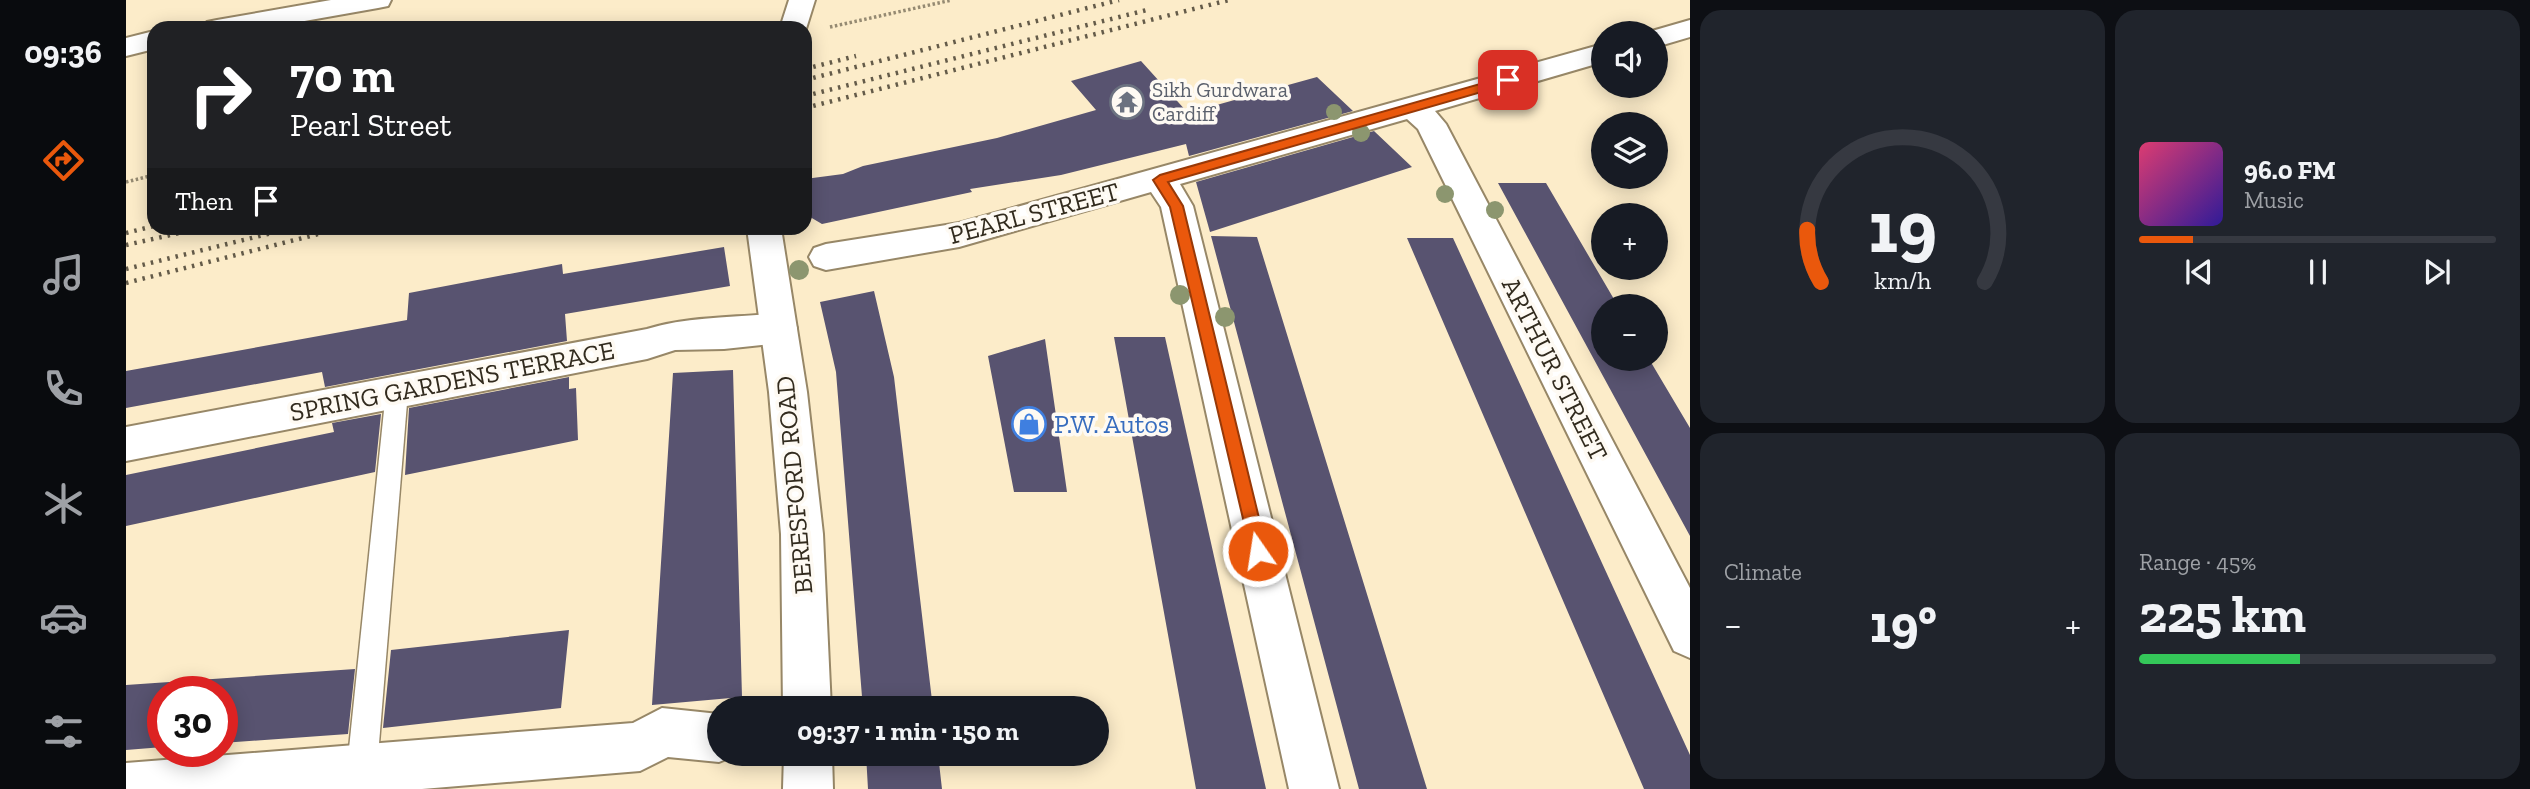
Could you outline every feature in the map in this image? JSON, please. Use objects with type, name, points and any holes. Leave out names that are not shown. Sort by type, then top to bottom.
[{"type":"street","points":[[247,21],[310,6],[378,0]]},
{"type":"street","points":[[802,0],[805,21]]},
{"type":"street","points":[[1668,34],[1690,28]]},
{"type":"street","points":[[126,47],[147,42]]},
{"type":"street","name":"PEARL STREET","points":[[826,257],[959,235],[1591,56]]},
{"type":"street","name":"ARTHUR STREET","points":[[1414,108],[1431,124],[1690,635]]},
{"type":"street","points":[[1160,180],[1177,206],[1314,789]]},
{"type":"street","name":"BERESFORD ROAD","points":[[765,245],[779,328],[802,534],[807,696]]},
{"type":"street","name":"SPRING GARDENS TERRACE","points":[[126,444],[647,344],[675,335],[724,334],[779,328]]},
{"type":"street","points":[[126,788],[640,747],[662,732],[707,737]]},
{"type":"street","points":[[808,766],[808,789]]},
{"type":"lane","points":[[362,768],[397,391]]},
{"type":"path","points":[[812,28],[952,0]]},
{"type":"path","points":[[126,182],[147,177]]},
{"type":"building","points":[[1141,61],[1188,113],[1317,77],[1353,111],[1189,156],[1186,144],[1061,175],[970,189],[972,192],[822,224],[812,218],[812,178],[843,174],[863,166],[997,138],[1096,110],[1071,81]]},
{"type":"building","points":[[1374,131],[1412,167],[1210,232],[1196,182]]},
{"type":"building","points":[[1498,183],[1546,183],[1591,260],[1591,280],[1603,280],[1611,294],[1591,294],[1591,354]]},
{"type":"building","points":[[1211,236],[1257,237],[1427,789],[1359,789]]},
{"type":"building","points":[[1407,238],[1453,238],[1690,755],[1690,789],[1644,789]]},
{"type":"building","points":[[724,247],[730,286],[565,314],[567,341],[325,387],[322,372],[126,408],[126,371],[407,320],[409,293],[562,264],[563,274]]},
{"type":"building","points":[[874,291],[894,377],[931,696],[862,696],[836,372],[820,302]]},
{"type":"building","points":[[1114,337],[1165,337],[1266,789],[1196,789]]},
{"type":"building","name":"P.W. Autos","points":[[1045,339],[1067,492],[1014,492],[988,356]]},
{"type":"building","points":[[733,370],[742,696],[707,696],[707,700],[652,705],[673,373]]},
{"type":"building","points":[[1600,371],[1656,371],[1690,428],[1690,536]]},
{"type":"building","points":[[569,377],[569,389],[576,388],[578,440],[405,475],[409,408]]},
{"type":"building","points":[[381,414],[375,472],[126,526],[126,475],[334,432],[332,423]]},
{"type":"building","points":[[569,630],[561,708],[383,728],[391,650]]},
{"type":"building","points":[[355,669],[348,734],[238,742],[238,677]]},
{"type":"building","points":[[147,684],[147,748],[126,750],[126,685]]},
{"type":"building","points":[[867,766],[939,766],[942,789],[868,789]]},
{"type":"railway","points":[[812,78],[1119,0]]},
{"type":"railway","points":[[812,106],[1229,0]]},
{"type":"railway","points":[[812,94],[1151,9]]},
{"type":"railway","points":[[812,67],[856,56]]},
{"type":"railway","points":[[126,233],[147,228]]},
{"type":"railway","points":[[126,245],[171,235]]},
{"type":"railway","points":[[126,269],[264,235]]},
{"type":"railway","points":[[126,283],[315,235]]},
{"type":"place","name":"Sikh Gurdwara Cardiff","points":[[1127,102]]},
{"type":"place","name":"P.W. Autos","points":[[1029,424]]},
{"type":"route","points":[[1258,551],[1177,206],[1160,180],[1508,80]]}]
